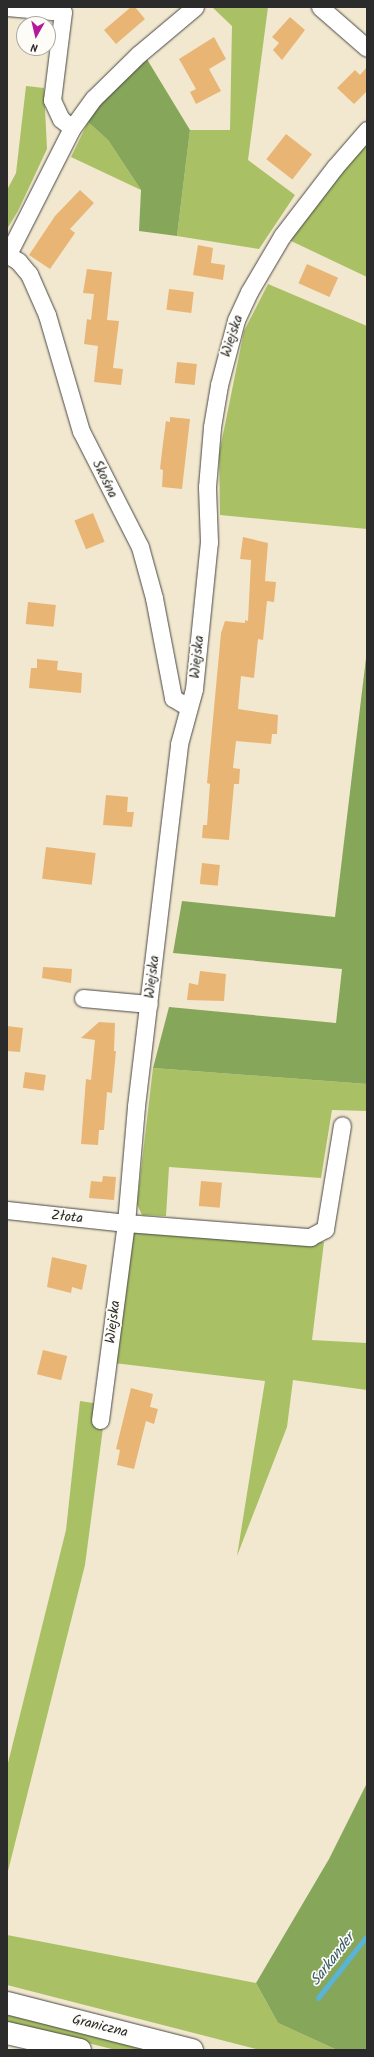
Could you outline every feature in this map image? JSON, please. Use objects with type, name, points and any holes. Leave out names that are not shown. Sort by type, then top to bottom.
[{"type":"highway","name":"Graniczna","points":[[7,2004],[192,2050]]},
{"type":"highway","name":"Graniczna","points":[[7,2033],[80,2050]]},
{"type":"street","points":[[7,7],[63,10],[52,100],[60,119],[72,128]]},
{"type":"street","points":[[7,255],[72,128],[105,87],[139,54],[195,7]]},
{"type":"street","points":[[320,7],[367,48]]},
{"type":"street","name":"Wiejska","points":[[100,1420],[126,1223],[136,1106],[179,744],[194,689],[209,542],[207,488],[212,427],[226,350],[249,292],[282,236],[335,167],[367,130]]},
{"type":"street","name":"Skośna","points":[[7,255],[18,262],[32,281],[47,315],[81,431],[140,547],[154,598],[173,698],[188,707]]},
{"type":"street","points":[[83,998],[149,1004]]},
{"type":"street","points":[[126,1223],[310,1237],[325,1229],[342,1125]]},
{"type":"street","name":"Złota","points":[[7,1210],[126,1223]]},
{"type":"green space","points":[[212,7],[268,7],[248,160],[295,195],[259,249],[177,236],[190,130],[230,130],[232,26]]},
{"type":"green space","points":[[145,56],[190,130],[177,236],[139,231],[141,190],[108,140],[88,122],[101,101]]},
{"type":"green space","points":[[26,86],[44,88],[47,149],[18,211],[7,229],[7,190],[16,173]]},
{"type":"green space","points":[[88,122],[108,140],[141,190],[71,157]]},
{"type":"green space","points":[[367,140],[367,277],[289,240]]},
{"type":"green space","points":[[268,284],[367,326],[367,529],[220,515],[219,454],[244,331]]},
{"type":"green space","points":[[366,658],[367,1084],[153,1068],[169,1007],[336,1023],[342,969],[173,953],[182,901],[335,917]]},
{"type":"green space","points":[[153,1068],[367,1084],[367,1111],[332,1110],[321,1178],[169,1167],[166,1216],[142,1215],[137,1204]]},
{"type":"green space","points":[[130,1230],[324,1242],[312,1340],[367,1343],[367,1390],[293,1380],[287,1427],[237,1556],[265,1381],[114,1363]]},
{"type":"green space","points":[[80,1401],[106,1405],[85,1565],[7,1875],[7,1767],[66,1530]]},
{"type":"green space","points":[[367,1783],[367,2050],[337,2050],[278,2023],[256,1983],[329,1859]]},
{"type":"green space","points":[[7,1935],[256,1983],[278,2023],[337,2050],[260,2050],[7,1985]]},
{"type":"green space","points":[[7,2015],[153,2050],[116,2050],[7,2023]]},
{"type":"building","points":[[131,7],[135,7],[145,19],[116,44],[104,30]]},
{"type":"building","points":[[290,17],[305,30],[282,60],[273,50],[279,43],[272,37]]},
{"type":"building","points":[[214,37],[226,59],[209,69],[221,91],[196,104],[190,92],[196,89],[179,59]]},
{"type":"building","points":[[367,67],[367,91],[354,104],[337,88],[355,70],[360,75]]},
{"type":"building","points":[[286,134],[312,154],[292,180],[266,159]]},
{"type":"building","points":[[80,190],[94,203],[70,229],[75,233],[50,269],[29,255],[55,216]]},
{"type":"building","points":[[198,245],[213,248],[211,263],[225,265],[223,280],[193,275]]},
{"type":"building","points":[[307,264],[338,278],[330,297],[298,283]]},
{"type":"building","points":[[87,269],[112,272],[107,320],[119,321],[113,368],[123,369],[121,385],[94,382],[98,346],[84,344],[87,319],[91,320],[94,294],[83,293]]},
{"type":"building","points":[[169,289],[194,292],[191,313],[166,310]]},
{"type":"building","points":[[177,362],[197,364],[195,385],[175,383]]},
{"type":"building","points":[[170,417],[190,419],[182,489],[162,487],[163,470],[160,469],[166,421],[170,422]]},
{"type":"building","points":[[93,513],[105,542],[86,549],[74,520]]},
{"type":"building","points":[[243,537],[268,543],[265,581],[276,582],[274,602],[267,601],[263,640],[258,639],[254,678],[241,676],[238,709],[278,715],[277,734],[272,734],[271,744],[236,741],[233,768],[240,769],[239,784],[234,784],[229,840],[202,838],[203,825],[207,825],[210,784],[207,783],[221,633],[225,621],[245,623],[245,620],[248,621],[251,560],[240,559]]},
{"type":"building","points":[[28,602],[56,605],[54,627],[26,624]]},
{"type":"building","points":[[37,659],[58,661],[57,670],[82,673],[81,693],[29,688],[31,668],[37,668]]},
{"type":"building","points":[[106,795],[128,797],[127,812],[134,812],[132,827],[103,825]]},
{"type":"building","points":[[46,847],[96,853],[92,885],[42,879]]},
{"type":"building","points":[[202,863],[220,865],[218,886],[200,884]]},
{"type":"building","points":[[43,967],[72,969],[71,983],[42,978]]},
{"type":"building","points":[[200,971],[226,974],[224,1001],[187,1000],[189,983],[198,985]]},
{"type":"building","points":[[99,1022],[115,1023],[114,1051],[116,1051],[112,1093],[107,1092],[104,1130],[99,1130],[98,1145],[81,1144],[86,1079],[91,1080],[95,1040],[81,1038]]},
{"type":"building","points":[[7,1026],[23,1028],[20,1052],[7,1051]]},
{"type":"building","points":[[25,1072],[46,1075],[44,1091],[23,1088]]},
{"type":"building","points":[[103,1176],[116,1177],[114,1200],[89,1198],[91,1181],[102,1182]]},
{"type":"building","points":[[201,1181],[222,1183],[220,1208],[199,1206]]},
{"type":"building","points":[[52,1257],[87,1265],[82,1290],[72,1287],[71,1293],[47,1287]]},
{"type":"building","points":[[43,1350],[67,1356],[61,1380],[37,1374]]},
{"type":"building","points":[[131,1388],[153,1394],[150,1407],[158,1409],[154,1424],[146,1421],[134,1469],[117,1465],[120,1450],[116,1449]]},
{"type":"waterway","name":"Sarkander","points":[[318,1998],[367,1936]]}]
